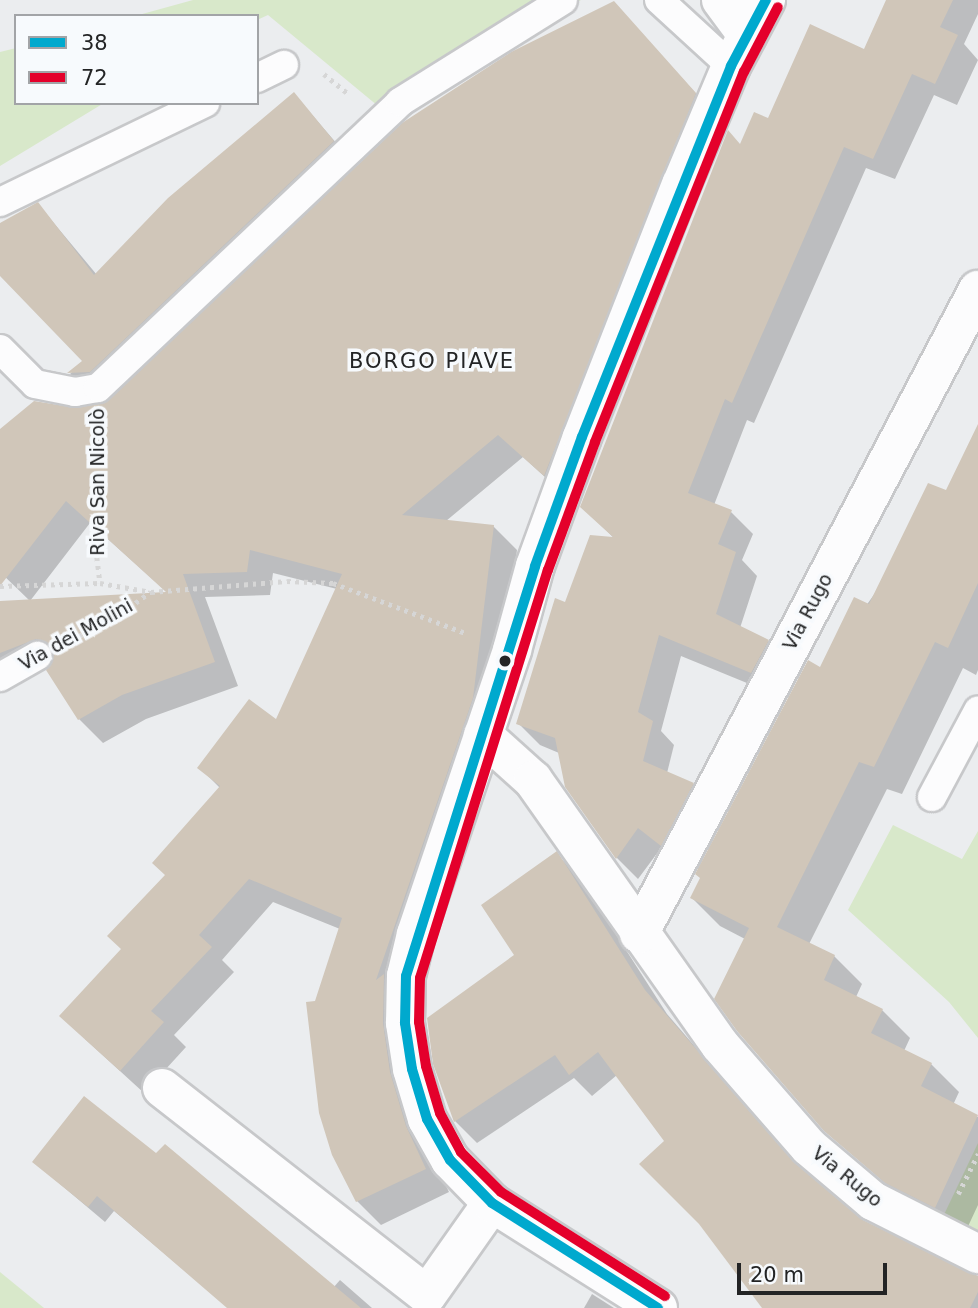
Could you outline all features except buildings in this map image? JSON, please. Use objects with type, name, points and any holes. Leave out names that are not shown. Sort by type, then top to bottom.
[{"type":"street","points":[[721,0],[739,51]]},
{"type":"street","points":[[658,1308],[492,1203],[450,1160],[427,1119],[405,1023],[407,976],[416,934],[512,650],[535,566],[582,437],[739,51],[766,0]]},
{"type":"street","name":"Via Rugo","points":[[639,934],[978,290]]},
{"type":"street","name":"Via Rugo","points":[[483,735],[533,780],[639,934],[720,1045],[809,1147],[873,1201],[978,1254]]},
{"type":"street","points":[[162,1088],[433,1301],[492,1203]]},
{"type":"lane","name":"Riva San Nicolò","points":[[98,388],[400,102],[563,0]]},
{"type":"lane","points":[[659,0],[739,51]]},
{"type":"lane","points":[[259,77],[284,65]]},
{"type":"lane","points":[[0,202],[201,105]]},
{"type":"lane","points":[[0,349],[35,384],[75,392],[98,388]]},
{"type":"lane","name":"Via dei Molini","points":[[0,677],[37,656]]},
{"type":"lane","points":[[932,797],[978,711]]},
{"type":"path","points":[[284,65],[314,68],[380,120]]},
{"type":"path","name":"Riva San Nicolò","points":[[98,388],[96,548],[100,583],[151,592],[287,582],[333,583],[512,650]]},
{"type":"path","points":[[0,586],[100,583]]},
{"type":"path","name":"Via dei Molini","points":[[37,656],[115,618],[151,592]]},
{"type":"green space","points":[[193,0],[581,0],[378,106],[268,15],[259,19],[259,14],[142,14]]},
{"type":"green space","points":[[14,48],[14,105],[101,105],[0,166],[0,52]]},
{"type":"green space","points":[[893,825],[962,859],[978,831],[978,1038],[949,1002],[848,910]]},
{"type":"green space","points":[[978,1143],[978,1261],[931,1242]]},
{"type":"green space","points":[[0,1272],[44,1308],[0,1308]]},
{"type":"transit line","name":"38","points":[[658,1308],[492,1203],[450,1160],[427,1119],[412,1069],[405,1023],[406,976],[535,566],[582,437],[731,66],[766,0]]},
{"type":"transit line","name":"72","points":[[665,1296],[501,1192],[461,1152],[440,1113],[426,1066],[419,1022],[420,978],[548,570],[595,442],[744,72],[778,7]]},
{"type":"district","name":"BORGO PIAVE","points":[[432,361]]}]
